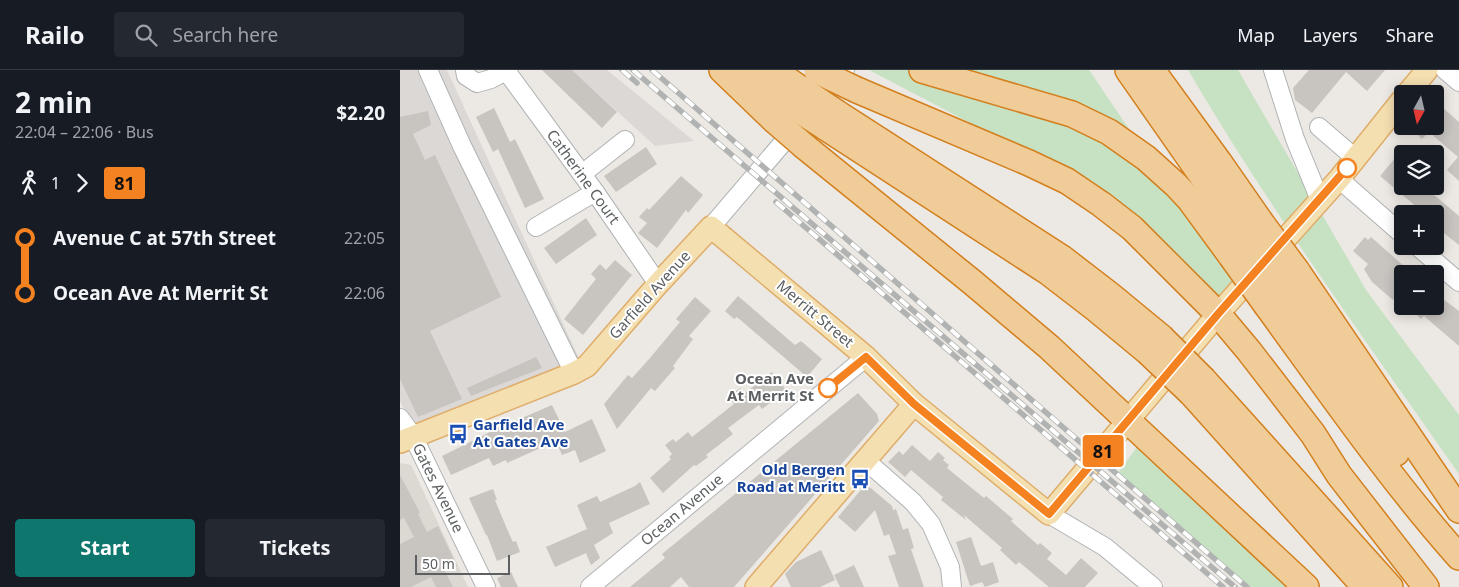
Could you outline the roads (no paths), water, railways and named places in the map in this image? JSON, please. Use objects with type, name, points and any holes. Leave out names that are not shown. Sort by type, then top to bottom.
[{"type":"highway","points":[[722,70],[799,91],[851,80],[1067,181],[1101,204],[1132,228],[1218,314],[1313,434],[1339,475],[1426,587]]},
{"type":"highway","points":[[739,70],[799,91]]},
{"type":"highway","points":[[773,70],[831,120],[1048,272],[1096,309],[1155,345],[1198,386],[1390,587]]},
{"type":"highway","points":[[922,70],[1072,114],[1109,132],[1146,158],[1190,200],[1246,239]]},
{"type":"highway","points":[[1128,70],[1459,542]]},
{"type":"highway","points":[[1152,70],[1219,162]]},
{"type":"highway","points":[[1170,70],[1218,151],[1219,162],[1246,239],[1282,289],[1459,510]]},
{"type":"highway","points":[[799,91],[804,146],[1049,347],[1306,587]]},
{"type":"highway","points":[[1282,289],[1380,461],[1459,556]]},
{"type":"highway","points":[[1198,386],[1365,587]]},
{"type":"highway","points":[[1313,434],[1346,466],[1441,587]]},
{"type":"main road","points":[[1415,85],[1427,70]]},
{"type":"main road","points":[[1049,514],[1218,314],[1338,179],[1394,110]]},
{"type":"main road","name":"Garfield Avenue","points":[[407,439],[574,373],[587,366],[658,284],[712,227]]},
{"type":"main road","name":"Merritt Street","points":[[712,227],[866,357],[914,404],[1049,514]]},
{"type":"main road","points":[[763,584],[865,460],[914,404]]},
{"type":"street","points":[[428,70],[462,146],[574,373]]},
{"type":"street","name":"Catherine Court","points":[[466,70],[466,76],[477,82],[491,79],[508,71],[658,284]]},
{"type":"street","points":[[1445,70],[1459,82]]},
{"type":"street","points":[[1271,72],[1295,139],[1320,200]]},
{"type":"street","name":"Garfield Avenue","points":[[712,227],[851,80]]},
{"type":"street","points":[[1319,127],[1355,158]]},
{"type":"street","points":[[582,174],[625,140]]},
{"type":"street","points":[[1338,179],[1394,227]]},
{"type":"street","points":[[536,227],[595,192]]},
{"type":"street","points":[[1428,255],[1459,282]]},
{"type":"street","name":"Ocean Avenue","points":[[590,587],[866,357]]},
{"type":"street","name":"Gates Avenue","points":[[400,418],[407,439],[486,587]]},
{"type":"street","points":[[865,460],[913,502],[931,524],[950,567],[952,587]]},
{"type":"street","name":"Merritt Street","points":[[1049,514],[1105,547],[1153,587]]},
{"type":"railway","points":[[622,70],[637,83]]},
{"type":"railway","points":[[633,70],[1235,587]]},
{"type":"railway","points":[[652,70],[1247,587]]},
{"type":"railway","points":[[776,202],[1223,587]]},
{"type":"place","name":"Ocean Ave At Merrit St","points":[[828,388]]},
{"type":"place","name":"Garfield Ave At Gates Ave","points":[[458,434]]},
{"type":"place","name":"Old Bergen Road at Meritt","points":[[860,479]]}]
